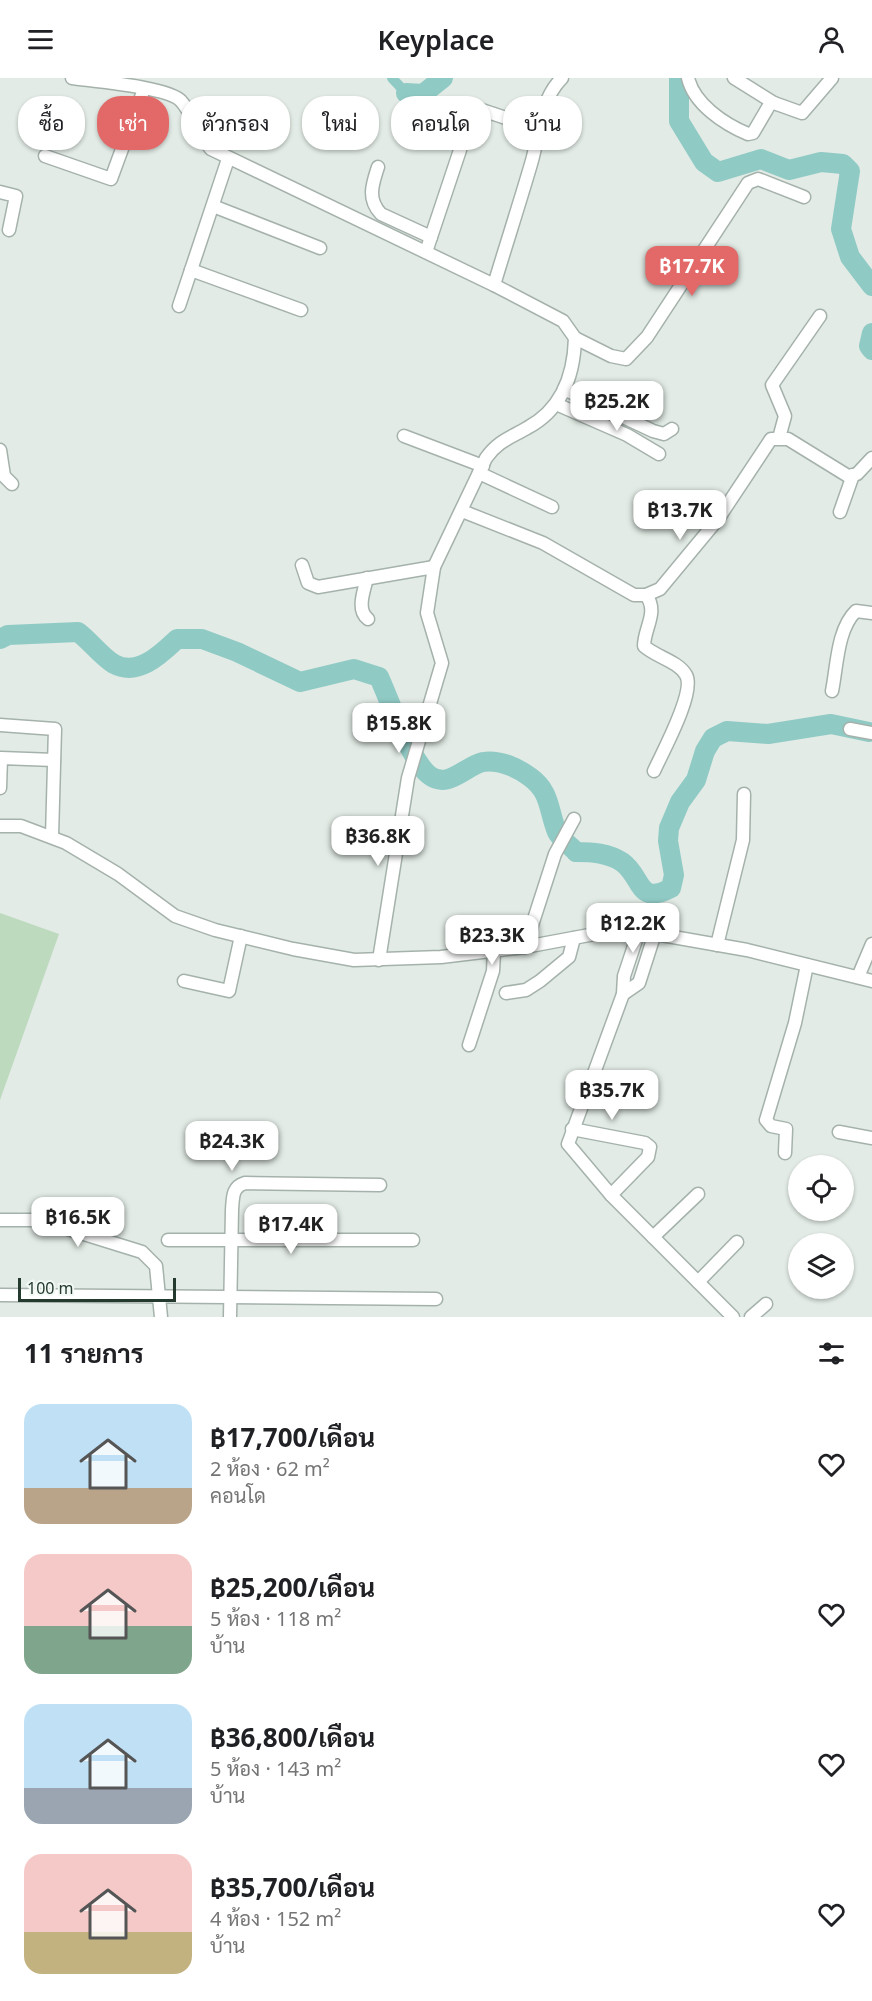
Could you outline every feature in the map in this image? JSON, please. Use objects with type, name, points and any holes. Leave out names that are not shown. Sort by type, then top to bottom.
[{"type":"street","points":[[72,78],[171,94],[180,100],[200,136],[211,149],[228,159],[494,285],[563,321],[575,338],[611,356],[626,359],[647,337],[748,183],[758,179],[804,197]]},
{"type":"street","points":[[549,96],[562,78]]},
{"type":"street","points":[[734,78],[774,103],[802,113],[832,78]]},
{"type":"street","points":[[691,80],[701,104],[748,134],[753,134],[767,107],[774,103]]},
{"type":"street","points":[[45,156],[111,179],[144,89]]},
{"type":"street","points":[[426,252],[460,150]]},
{"type":"street","points":[[494,285],[534,150]]},
{"type":"street","points":[[179,306],[228,159]]},
{"type":"street","points":[[378,167],[371,190],[375,208],[381,214],[431,237]]},
{"type":"street","points":[[0,192],[16,196],[9,230]]},
{"type":"street","points":[[213,206],[320,248]]},
{"type":"street","points":[[191,270],[301,310]]},
{"type":"street","points":[[779,438],[785,416],[772,385],[820,316]]},
{"type":"street","points":[[379,960],[408,778],[442,663],[426,613],[434,567],[496,444],[544,418],[556,404],[564,389],[573,360],[575,338]]},
{"type":"street","points":[[564,389],[645,428],[662,434],[672,429]]},
{"type":"street","points":[[556,404],[627,435],[659,454]]},
{"type":"street","points":[[404,436],[481,470],[552,507]]},
{"type":"street","points":[[462,511],[543,543],[634,595],[646,595],[660,589],[718,519],[771,439],[788,438],[843,473],[853,475]]},
{"type":"street","points":[[0,450],[3,476],[12,484]]},
{"type":"street","points":[[840,512],[853,475],[871,462]]},
{"type":"street","points":[[302,565],[308,583],[318,587],[434,567]]},
{"type":"street","points":[[367,578],[361,604],[363,614],[368,619]]},
{"type":"street","points":[[646,595],[651,602],[652,611],[644,646],[681,668],[686,675],[688,685],[685,700],[654,771]]},
{"type":"street","points":[[832,691],[844,629],[850,617],[856,611],[872,613]]},
{"type":"street","points":[[0,725],[55,729],[52,837]]},
{"type":"street","points":[[850,729],[872,733]]},
{"type":"street","points":[[0,788],[1,758],[54,760]]},
{"type":"street","points":[[717,945],[744,840],[744,794]]},
{"type":"street","points":[[525,947],[555,854],[565,831],[574,819]]},
{"type":"street","points":[[0,826],[21,826],[52,837],[118,874],[175,916],[293,949],[354,960],[494,951],[600,933],[634,930],[717,945],[872,981]]},
{"type":"street","points":[[634,930],[624,976],[623,994],[568,1139],[571,1151],[611,1195],[733,1317]]},
{"type":"street","points":[[623,994],[639,983],[655,933]]},
{"type":"street","points":[[184,981],[229,991],[241,936]]},
{"type":"street","points":[[506,993],[526,990],[540,981],[568,957],[574,938]]},
{"type":"street","points":[[858,977],[872,944]]},
{"type":"street","points":[[470,1045],[494,971],[494,951]]},
{"type":"street","points":[[785,1154],[786,1130],[771,1126],[766,1120],[795,1023],[807,965]]},
{"type":"street","points":[[572,1130],[645,1143],[650,1147],[648,1157],[611,1195]]},
{"type":"street","points":[[840,1132],[872,1138]]},
{"type":"street","points":[[230,1317],[233,1193],[239,1185],[245,1182],[380,1185]]},
{"type":"street","points":[[653,1238],[698,1194]]},
{"type":"street","points":[[0,1220],[39,1220],[126,1246],[152,1260],[159,1274],[161,1317]]},
{"type":"street","points":[[168,1240],[413,1240]]},
{"type":"street","points":[[698,1282],[737,1242]]},
{"type":"street","points":[[0,1295],[436,1299]]},
{"type":"street","points":[[751,1317],[766,1304]]},
{"type":"green space","points":[[0,913],[59,934],[0,1100]]},
{"type":"waterway","points":[[392,78],[406,93]]},
{"type":"waterway","points":[[406,93],[423,94],[443,78]]},
{"type":"waterway","points":[[679,78],[679,121],[704,162],[718,172],[761,159],[789,170],[821,162],[843,164],[850,171],[841,229],[850,257],[872,286]]},
{"type":"waterway","points":[[872,333],[869,346],[872,350]]},
{"type":"waterway","points":[[0,639],[8,635],[78,632],[114,664],[132,668],[156,657],[177,639],[202,639],[237,652],[300,682],[354,669],[379,677],[408,744],[429,775],[436,779],[450,779],[476,764],[489,761],[520,770],[542,789],[557,832],[576,852],[600,854],[617,859],[629,868],[646,892],[652,894],[671,888],[674,875],[668,841],[669,828],[680,802],[696,780],[705,751],[713,738],[727,731],[768,734],[831,724],[869,732]]}]
